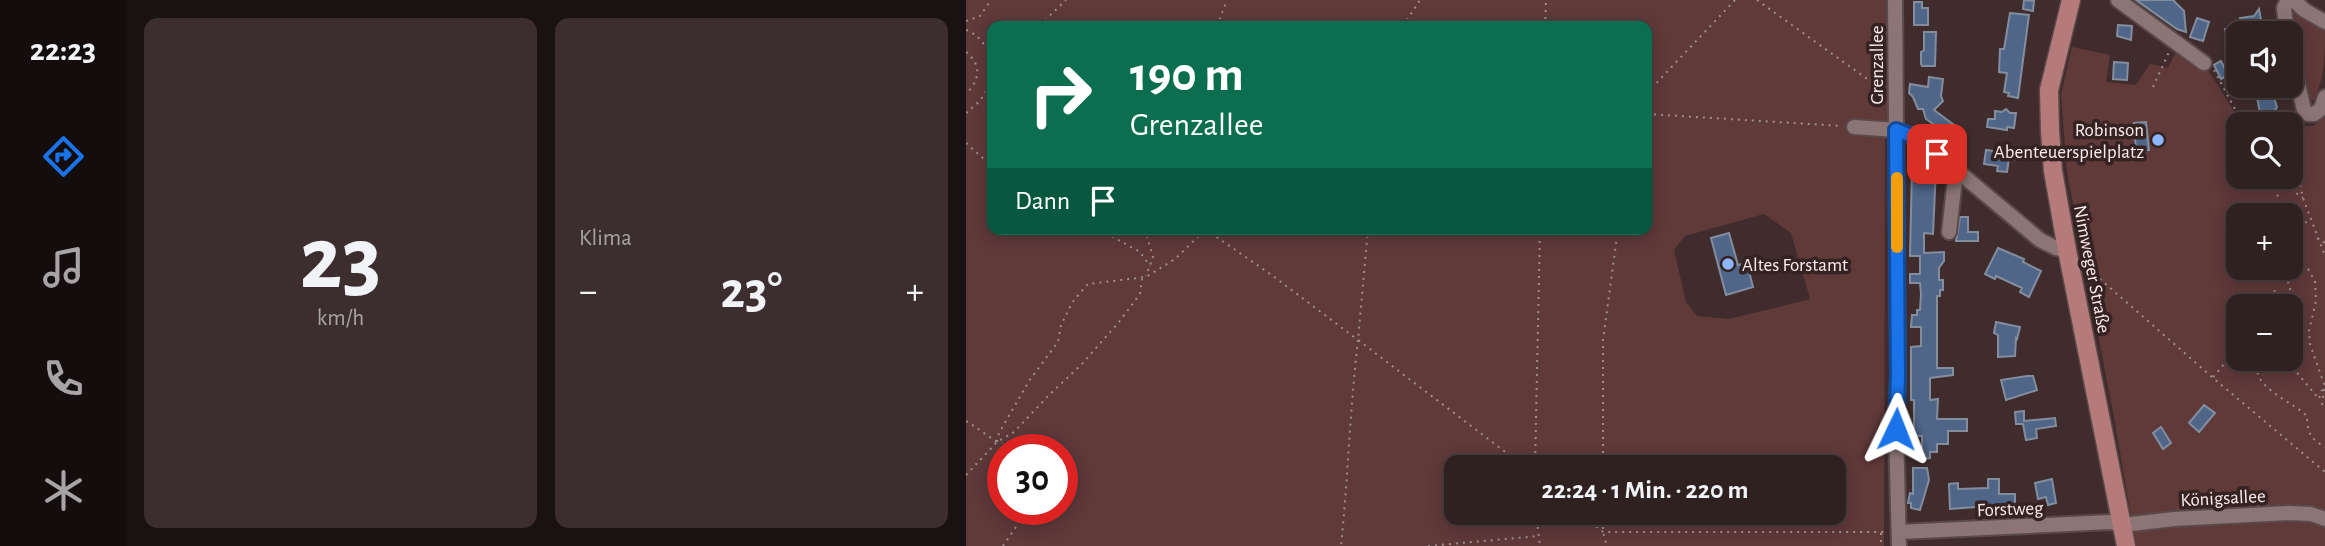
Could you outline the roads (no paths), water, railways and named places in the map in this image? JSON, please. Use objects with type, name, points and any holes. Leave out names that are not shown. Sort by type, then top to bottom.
[{"type":"main road","name":"Nimweger Straße","points":[[2071,0],[2049,90],[2053,171],[2126,546]]},
{"type":"street","name":"Grenzallee","points":[[1895,0],[1898,377],[1896,429],[1899,539]]},
{"type":"street","points":[[2118,0],[2204,62]]},
{"type":"street","points":[[2286,21],[2284,8],[2288,0]]},
{"type":"street","points":[[2294,0],[2304,10],[2325,22]]},
{"type":"street","points":[[2299,98],[2300,103],[2318,107]]},
{"type":"street","points":[[1854,127],[1896,130]]},
{"type":"street","name":"Grenzallee","points":[[1896,130],[1917,138],[2040,240],[2067,250]]},
{"type":"street","points":[[1949,232],[1956,170]]},
{"type":"street","name":"Königsallee","points":[[2122,525],[2174,519],[2289,513],[2311,514],[2324,518]]},
{"type":"street","name":"Forstweg","points":[[1899,539],[2110,522],[2122,525]]},
{"type":"place","name":"Robinson Abenteuerspielplatz","points":[[2158,140]]},
{"type":"place","name":"Altes Forstamt","points":[[1728,264]]}]
